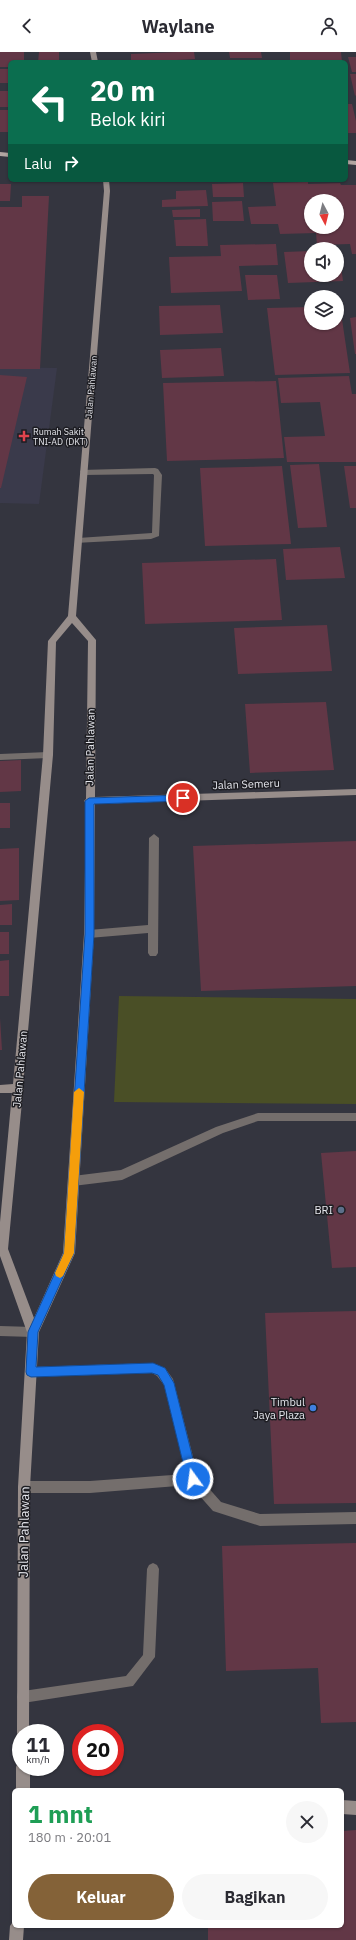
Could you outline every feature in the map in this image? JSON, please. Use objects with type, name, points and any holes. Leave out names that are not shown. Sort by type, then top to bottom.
[{"type":"main road","name":"Jalan Pahlawan","points":[[33,1332],[3,1249],[19,1088],[48,755],[52,641],[72,617],[106,199],[106,182]]},
{"type":"main road","name":"Jalan Pahlawan","points":[[23,1724],[24,1487],[33,1332],[69,1253],[89,934],[89,801],[92,640],[72,617]]},
{"type":"main road","name":"Jalan Semeru","points":[[89,801],[356,792]]},
{"type":"main road","points":[[0,1090],[19,1088]]},
{"type":"main road","points":[[23,1776],[23,1788]]},
{"type":"main road","points":[[344,1807],[356,1808]]},
{"type":"main road","points":[[16,1940],[17,1928]]},
{"type":"street","points":[[78,541],[151,536],[156,534],[158,475],[155,471],[84,472]]},
{"type":"street","points":[[0,757],[48,755]]},
{"type":"street","points":[[153,953],[152,929],[154,838]]},
{"type":"street","points":[[89,934],[152,929]]},
{"type":"street","points":[[73,1181],[122,1174],[220,1130],[258,1117],[356,1117]]},
{"type":"street","points":[[0,1331],[33,1332]]},
{"type":"street","points":[[31,1372],[153,1368],[161,1372],[169,1383],[193,1479],[217,1507],[260,1520],[356,1518]]},
{"type":"street","points":[[24,1487],[90,1487],[193,1479]]},
{"type":"street","points":[[23,1698],[129,1682],[149,1657],[153,1569]]},
{"type":"shaded area","name":"Rumah Sakit TNI-AD (DKT)","points":[[0,367],[57,368],[39,504],[0,503]]},
{"type":"green space","points":[[119,996],[356,999],[356,1104],[114,1102]]},
{"type":"building","points":[[0,52],[24,52],[24,60],[8,60],[8,67],[0,67]]},
{"type":"building","points":[[39,52],[59,52],[59,60],[38,60]]},
{"type":"building","points":[[194,52],[195,59],[131,60],[131,54]]},
{"type":"building","points":[[229,52],[261,52],[262,58],[230,58]]},
{"type":"building","points":[[290,52],[341,52],[342,60],[300,60],[290,60]]},
{"type":"building","points":[[348,57],[356,57],[356,72],[352,72]]},
{"type":"building","points":[[0,69],[8,69],[8,83],[0,83]]},
{"type":"building","points":[[350,74],[356,74],[355,96]]},
{"type":"building","points":[[0,91],[8,91],[8,107],[0,107]]},
{"type":"building","points":[[348,104],[352,104],[356,121],[356,133],[348,133]]},
{"type":"building","points":[[0,110],[8,110],[8,132],[0,132]]},
{"type":"building","points":[[308,182],[308,184],[340,183],[341,185],[356,185],[356,254],[352,254],[350,244],[344,244],[344,242],[317,242],[316,234],[344,234],[344,194],[304,194],[304,233],[280,234],[278,224],[251,224],[248,207],[276,206],[273,183]]},
{"type":"building","points":[[243,183],[244,197],[213,197],[212,184]]},
{"type":"building","points":[[0,184],[11,184],[10,201],[0,201]]},
{"type":"building","points":[[206,190],[208,206],[162,207],[162,200],[176,199],[176,191]]},
{"type":"building","points":[[22,196],[49,196],[40,369],[0,369],[0,207],[22,207]]},
{"type":"building","points":[[242,201],[244,221],[213,221],[212,202]]},
{"type":"building","points":[[200,209],[200,217],[173,217],[172,210]]},
{"type":"building","points":[[206,219],[208,246],[176,246],[174,220]]},
{"type":"building","points":[[276,244],[278,265],[239,266],[242,291],[171,293],[169,257],[221,256],[220,245]]},
{"type":"building","points":[[304,251],[304,282],[316,282],[288,283],[284,252]]},
{"type":"building","points":[[245,275],[277,275],[280,299],[248,300]]},
{"type":"building","points":[[220,305],[223,333],[160,335],[159,306]]},
{"type":"building","points":[[304,307],[304,330],[344,330],[350,373],[275,375],[267,308]]},
{"type":"building","points":[[356,317],[356,354],[355,354],[350,318]]},
{"type":"building","points":[[221,348],[224,376],[162,378],[160,350]]},
{"type":"building","points":[[0,375],[27,377],[1,488],[0,488]]},
{"type":"building","points":[[349,376],[352,394],[356,394],[356,462],[287,462],[284,437],[325,436],[320,402],[281,403],[278,378]]},
{"type":"building","points":[[276,381],[284,458],[167,461],[163,383]]},
{"type":"building","points":[[319,464],[327,527],[298,528],[290,465]]},
{"type":"building","points":[[282,466],[291,544],[205,546],[200,468]]},
{"type":"building","points":[[344,466],[356,466],[356,508],[350,508]]},
{"type":"building","points":[[340,547],[345,578],[286,580],[283,549]]},
{"type":"building","points":[[276,559],[282,620],[145,624],[142,563]]},
{"type":"building","points":[[327,625],[332,671],[238,674],[234,628]]},
{"type":"building","points":[[326,702],[334,770],[250,773],[245,704]]},
{"type":"building","points":[[21,760],[21,791],[0,792],[0,761]]},
{"type":"building","points":[[0,803],[10,803],[10,828],[0,828]]},
{"type":"building","points":[[356,841],[356,986],[201,991],[193,846]]},
{"type":"building","points":[[19,848],[19,900],[0,901],[0,849]]},
{"type":"building","points":[[12,904],[12,925],[0,925],[0,905]]},
{"type":"building","points":[[0,932],[9,932],[9,954],[0,954]]},
{"type":"building","points":[[9,960],[9,996],[0,996],[0,961]]},
{"type":"building","points":[[0,1018],[2,1050],[0,1050]]},
{"type":"building","name":"BRI","points":[[356,1151],[356,1267],[332,1268],[321,1153]]},
{"type":"building","name":"Timbul Jaya Plaza","points":[[356,1311],[356,1503],[274,1504],[265,1313]]},
{"type":"building","points":[[356,1543],[356,1722],[321,1723],[318,1668],[226,1671],[222,1546]]},
{"type":"building","points":[[356,1830],[356,1940],[208,1940],[208,1928],[344,1928],[344,1831]]},
{"type":"slow traffic","points":[[60,1273],[69,1253],[79,1092]]},
{"type":"place","name":"Rumah Sakit TNI-AD (DKT)","points":[[24,436]]},
{"type":"place","name":"BRI","points":[[341,1210]]},
{"type":"place","name":"Timbul Jaya Plaza","points":[[313,1408]]},
{"type":"route","points":[[183,798],[89,801],[89,934],[69,1253],[33,1332],[31,1372],[153,1368],[161,1372],[169,1383],[193,1479]]}]
